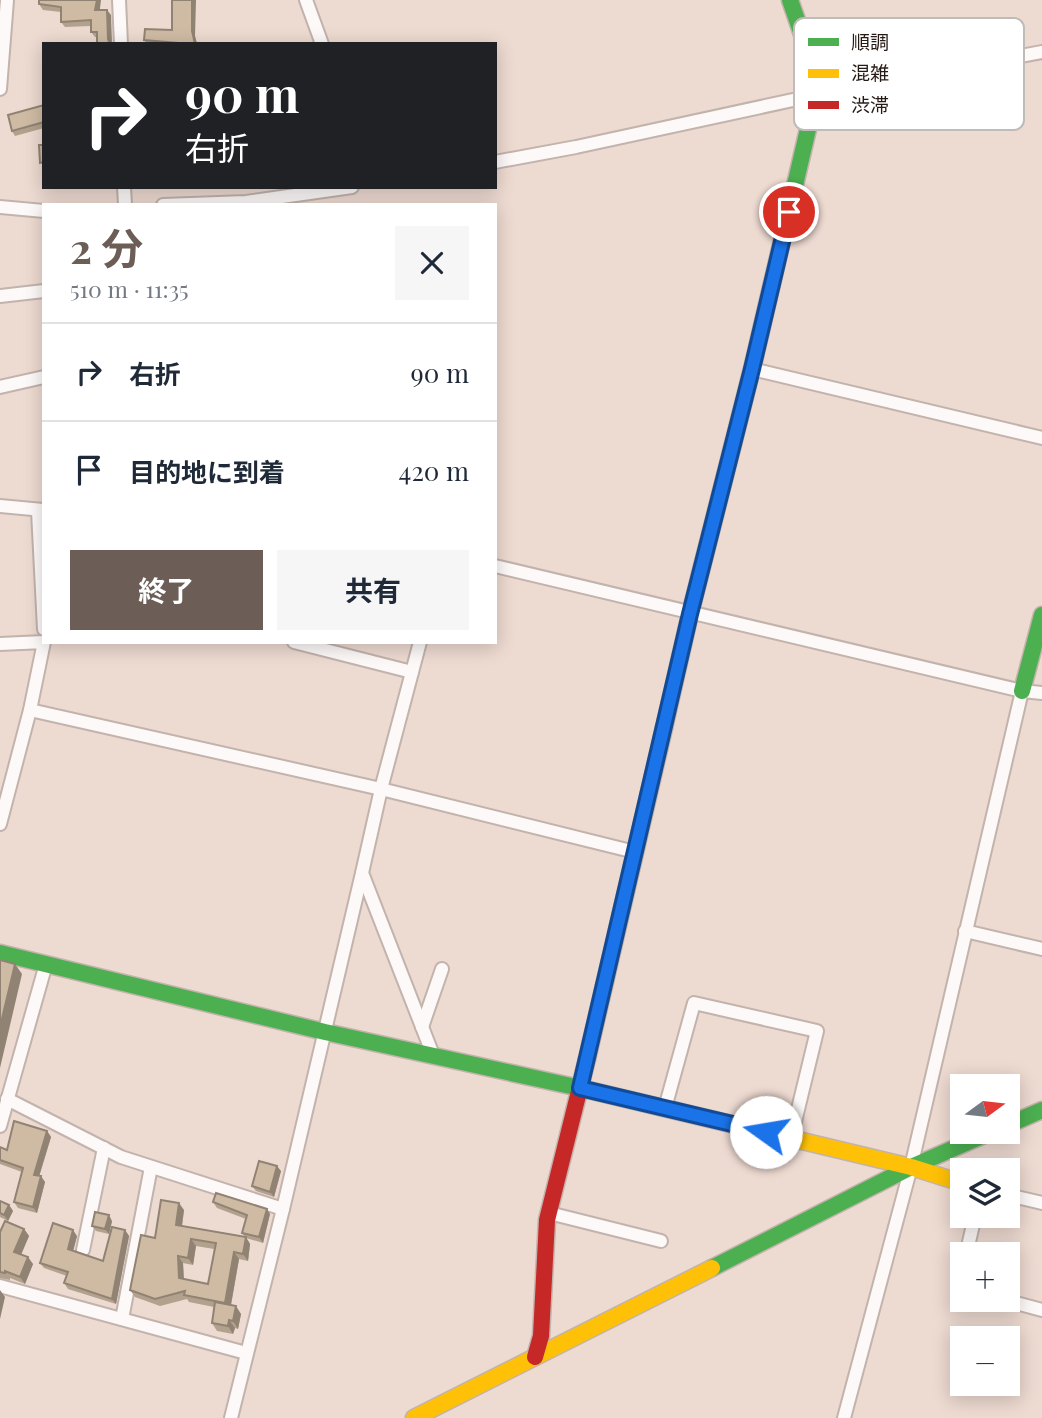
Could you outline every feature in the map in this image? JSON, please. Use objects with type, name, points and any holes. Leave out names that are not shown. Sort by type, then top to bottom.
[{"type":"street","points":[[0,89],[7,0]]},
{"type":"street","points":[[120,0],[121,42]]},
{"type":"street","points":[[306,0],[321,42]]},
{"type":"street","points":[[790,0],[797,18]]},
{"type":"street","points":[[1024,55],[1042,52]]},
{"type":"street","points":[[497,162],[794,100]]},
{"type":"street","points":[[535,1357],[541,1335],[549,1213],[808,130]]},
{"type":"street","points":[[204,203],[246,201],[337,189]]},
{"type":"street","points":[[0,206],[42,211]]},
{"type":"street","points":[[0,296],[42,291]]},
{"type":"street","points":[[752,369],[1042,438]]},
{"type":"street","points":[[0,387],[42,377]]},
{"type":"street","points":[[0,506],[41,511],[42,556]]},
{"type":"street","points":[[497,566],[690,614],[1022,691],[1042,693]]},
{"type":"street","points":[[844,1418],[911,1167],[1042,615]]},
{"type":"street","points":[[0,644],[42,642]]},
{"type":"street","points":[[0,824],[44,644]]},
{"type":"street","points":[[303,644],[412,672]]},
{"type":"street","points":[[231,1418],[283,1209],[381,789],[419,644]]},
{"type":"street","points":[[30,709],[381,789],[635,852]]},
{"type":"street","points":[[362,873],[433,1055]]},
{"type":"street","points":[[965,931],[1042,949]]},
{"type":"street","points":[[0,953],[325,1032],[791,1138],[950,1179]]},
{"type":"street","points":[[0,1126],[46,964]]},
{"type":"street","points":[[422,1027],[442,968]]},
{"type":"street","points":[[665,1108],[694,1003],[817,1031],[791,1138]]},
{"type":"street","points":[[7,1100],[121,1157],[283,1209]]},
{"type":"street","points":[[1020,1120],[1042,1110]]},
{"type":"street","points":[[414,1418],[911,1167],[963,1144]]},
{"type":"street","points":[[83,1250],[104,1148]]},
{"type":"street","points":[[122,1319],[151,1167]]},
{"type":"street","points":[[1020,1198],[1042,1203]]},
{"type":"street","points":[[549,1213],[662,1241]]},
{"type":"street","points":[[0,1286],[246,1353]]},
{"type":"street","points":[[1020,1304],[1042,1310]]},
{"type":"building","points":[[39,0],[97,0],[95,10],[107,10],[109,42],[97,42],[97,32],[91,32],[91,20],[61,22],[61,7],[39,4]]},
{"type":"building","points":[[172,0],[192,0],[195,42],[144,40],[145,29],[172,30]]},
{"type":"building","points":[[42,106],[42,123],[12,131],[8,115]]},
{"type":"building","points":[[39,145],[42,145],[42,162]]},
{"type":"building","points":[[0,960],[15,964],[0,1027]]},
{"type":"building","points":[[14,1121],[47,1131],[34,1175],[41,1176],[33,1207],[14,1202],[23,1168],[0,1160],[0,1147],[7,1150]]},
{"type":"building","points":[[259,1161],[277,1166],[270,1192],[252,1186]]},
{"type":"building","points":[[216,1193],[267,1209],[259,1237],[242,1233],[247,1215],[213,1202]]},
{"type":"building","points":[[161,1200],[179,1203],[176,1225],[246,1237],[243,1254],[234,1252],[225,1303],[184,1295],[185,1291],[155,1299],[130,1290],[141,1235],[155,1238]],"holes":[[[191,1239],[216,1243],[208,1284],[179,1278],[178,1256],[188,1258]]]},
{"type":"building","points":[[0,1201],[9,1205],[4,1215],[0,1213]]},
{"type":"building","points":[[95,1212],[109,1215],[105,1229],[92,1226]]},
{"type":"building","points":[[5,1221],[24,1229],[14,1252],[28,1257],[20,1277],[5,1271],[0,1272],[0,1232]]},
{"type":"building","points":[[53,1223],[73,1230],[68,1249],[103,1261],[112,1227],[125,1230],[112,1299],[64,1283],[68,1272],[40,1263]]},
{"type":"building","points":[[215,1302],[236,1306],[233,1321],[229,1320],[228,1326],[212,1323]]},
{"type":"traffic: fast","points":[[790,0],[796,18]]},
{"type":"traffic: fast","points":[[664,728],[808,130]]},
{"type":"traffic: fast","points":[[1022,691],[1042,615]]},
{"type":"traffic: fast","points":[[0,953],[325,1032],[580,1088],[798,1140]]},
{"type":"traffic: fast","points":[[1020,1120],[1042,1110]]},
{"type":"traffic: fast","points":[[712,1268],[911,1167],[964,1144]]},
{"type":"traffic: slow","points":[[587,1059],[664,728]]},
{"type":"traffic: slow","points":[[798,1140],[950,1179]]},
{"type":"traffic: slow","points":[[414,1418],[712,1268]]},
{"type":"traffic: jam","points":[[535,1357],[541,1336],[547,1220],[587,1059]]},
{"type":"route","points":[[766,1132],[580,1088],[690,614],[789,212]]}]
